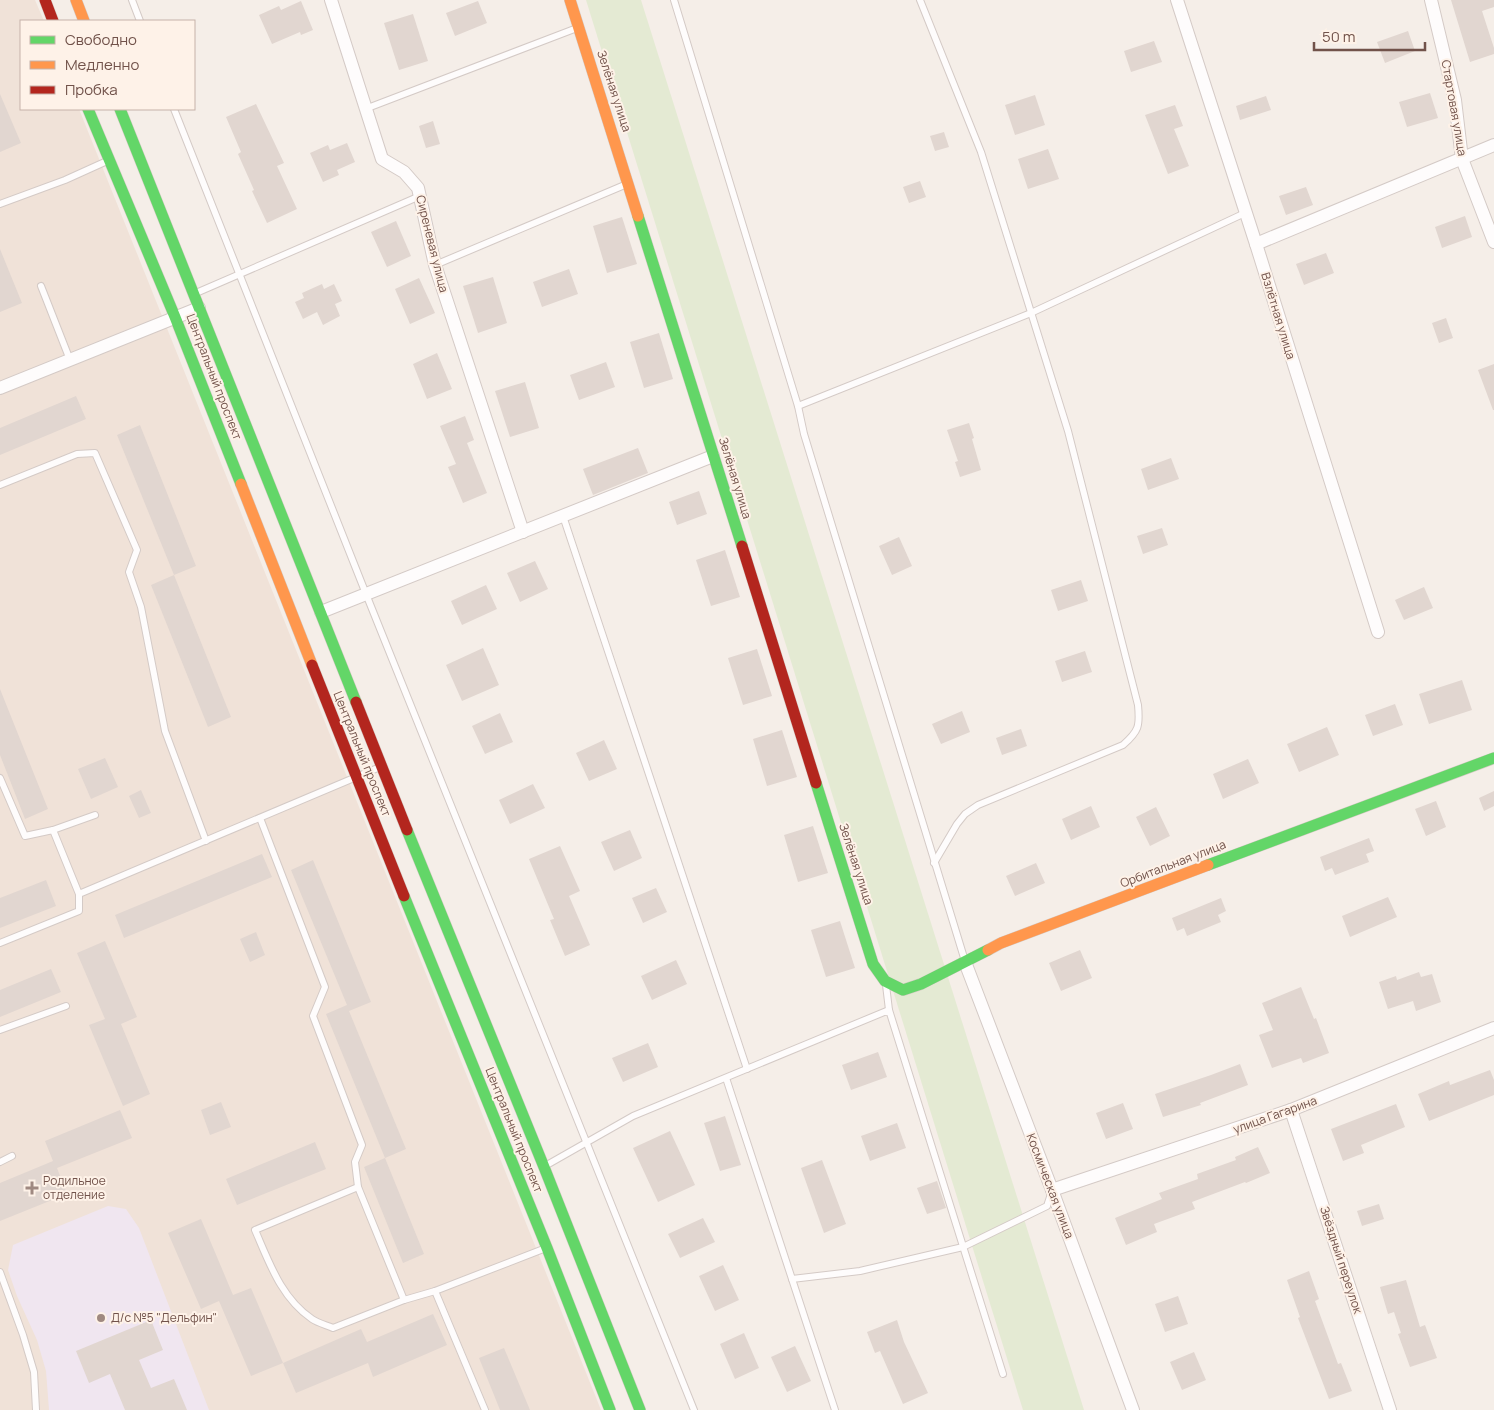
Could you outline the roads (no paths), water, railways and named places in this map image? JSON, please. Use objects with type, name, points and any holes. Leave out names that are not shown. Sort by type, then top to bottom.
[{"type":"street","points":[[44,0],[53,20]]},
{"type":"street","points":[[76,0],[84,20]]},
{"type":"street","name":"Сиреневая улица","points":[[331,0],[382,159],[404,172],[418,188],[435,265],[522,532]]},
{"type":"street","name":"Зелёная улица","points":[[570,0],[873,964],[885,981]]},
{"type":"street","name":"Взлётная улица","points":[[1177,0],[1378,632]]},
{"type":"street","name":"Стартовая улица","points":[[1431,0],[1455,100],[1462,159],[1494,242]]},
{"type":"street","name":"Центральный проспект","points":[[88,110],[175,317],[356,777],[547,1248],[610,1410]]},
{"type":"street","name":"Центральный проспект","points":[[120,110],[381,767],[544,1167],[640,1410]]},
{"type":"street","points":[[1256,244],[1494,145]]},
{"type":"street","points":[[0,388],[199,308]]},
{"type":"street","points":[[321,612],[713,456]]},
{"type":"street","name":"Орбитальная улица","points":[[885,981],[903,990],[922,984],[1001,942],[1494,758]]},
{"type":"street","name":"Космическая улица","points":[[965,962],[1133,1410]]},
{"type":"street","name":"улица Гагарина","points":[[1052,1190],[1291,1110],[1494,1030]]},
{"type":"street","name":"Звёздный переулок","points":[[1291,1110],[1390,1410]]},
{"type":"lane","points":[[132,0],[140,20]]},
{"type":"lane","points":[[674,0],[965,962]]},
{"type":"lane","points":[[920,0],[981,152],[1068,431],[1138,706],[1140,722],[1135,735],[1123,745],[978,806],[965,814],[934,863]]},
{"type":"lane","points":[[365,109],[579,28]]},
{"type":"lane","points":[[174,110],[366,594],[694,1410]]},
{"type":"lane","points":[[0,204],[66,180],[108,160]]},
{"type":"lane","points":[[435,265],[629,183]]},
{"type":"lane","points":[[194,294],[420,196]]},
{"type":"lane","points":[[798,406],[1031,313],[1245,213]]},
{"type":"lane","points":[[42,286],[70,360]]},
{"type":"lane","points":[[0,485],[76,454],[95,453],[137,550],[128,572],[141,607],[165,731],[206,841]]},
{"type":"lane","points":[[562,516],[747,1069]]},
{"type":"lane","points":[[79,894],[381,767]]},
{"type":"lane","points":[[0,778],[25,836],[53,830],[95,815]]},
{"type":"lane","points":[[260,818],[325,987],[313,1016],[362,1145],[355,1162],[358,1187],[404,1300]]},
{"type":"lane","points":[[0,942],[80,911],[79,894],[53,830]]},
{"type":"lane","points":[[885,981],[889,1010],[1003,1374]]},
{"type":"lane","points":[[0,1030],[66,1006]]},
{"type":"lane","points":[[544,1167],[632,1116],[889,1010]]},
{"type":"lane","points":[[726,1078],[835,1410]]},
{"type":"lane","points":[[0,1162],[12,1156]]},
{"type":"lane","points":[[358,1187],[255,1230],[275,1275],[294,1304],[313,1320],[333,1328],[547,1248]]},
{"type":"lane","points":[[792,1279],[860,1271],[963,1247],[1047,1206],[1052,1190]]},
{"type":"lane","points":[[0,1272],[34,1372],[36,1410]]},
{"type":"lane","points":[[435,1291],[485,1410]]},
{"type":"place","name":"Родильное отделение","points":[[32,1188]]},
{"type":"place","name":"Д/c №5 \"Дельфин\"","points":[[101,1318]]}]
